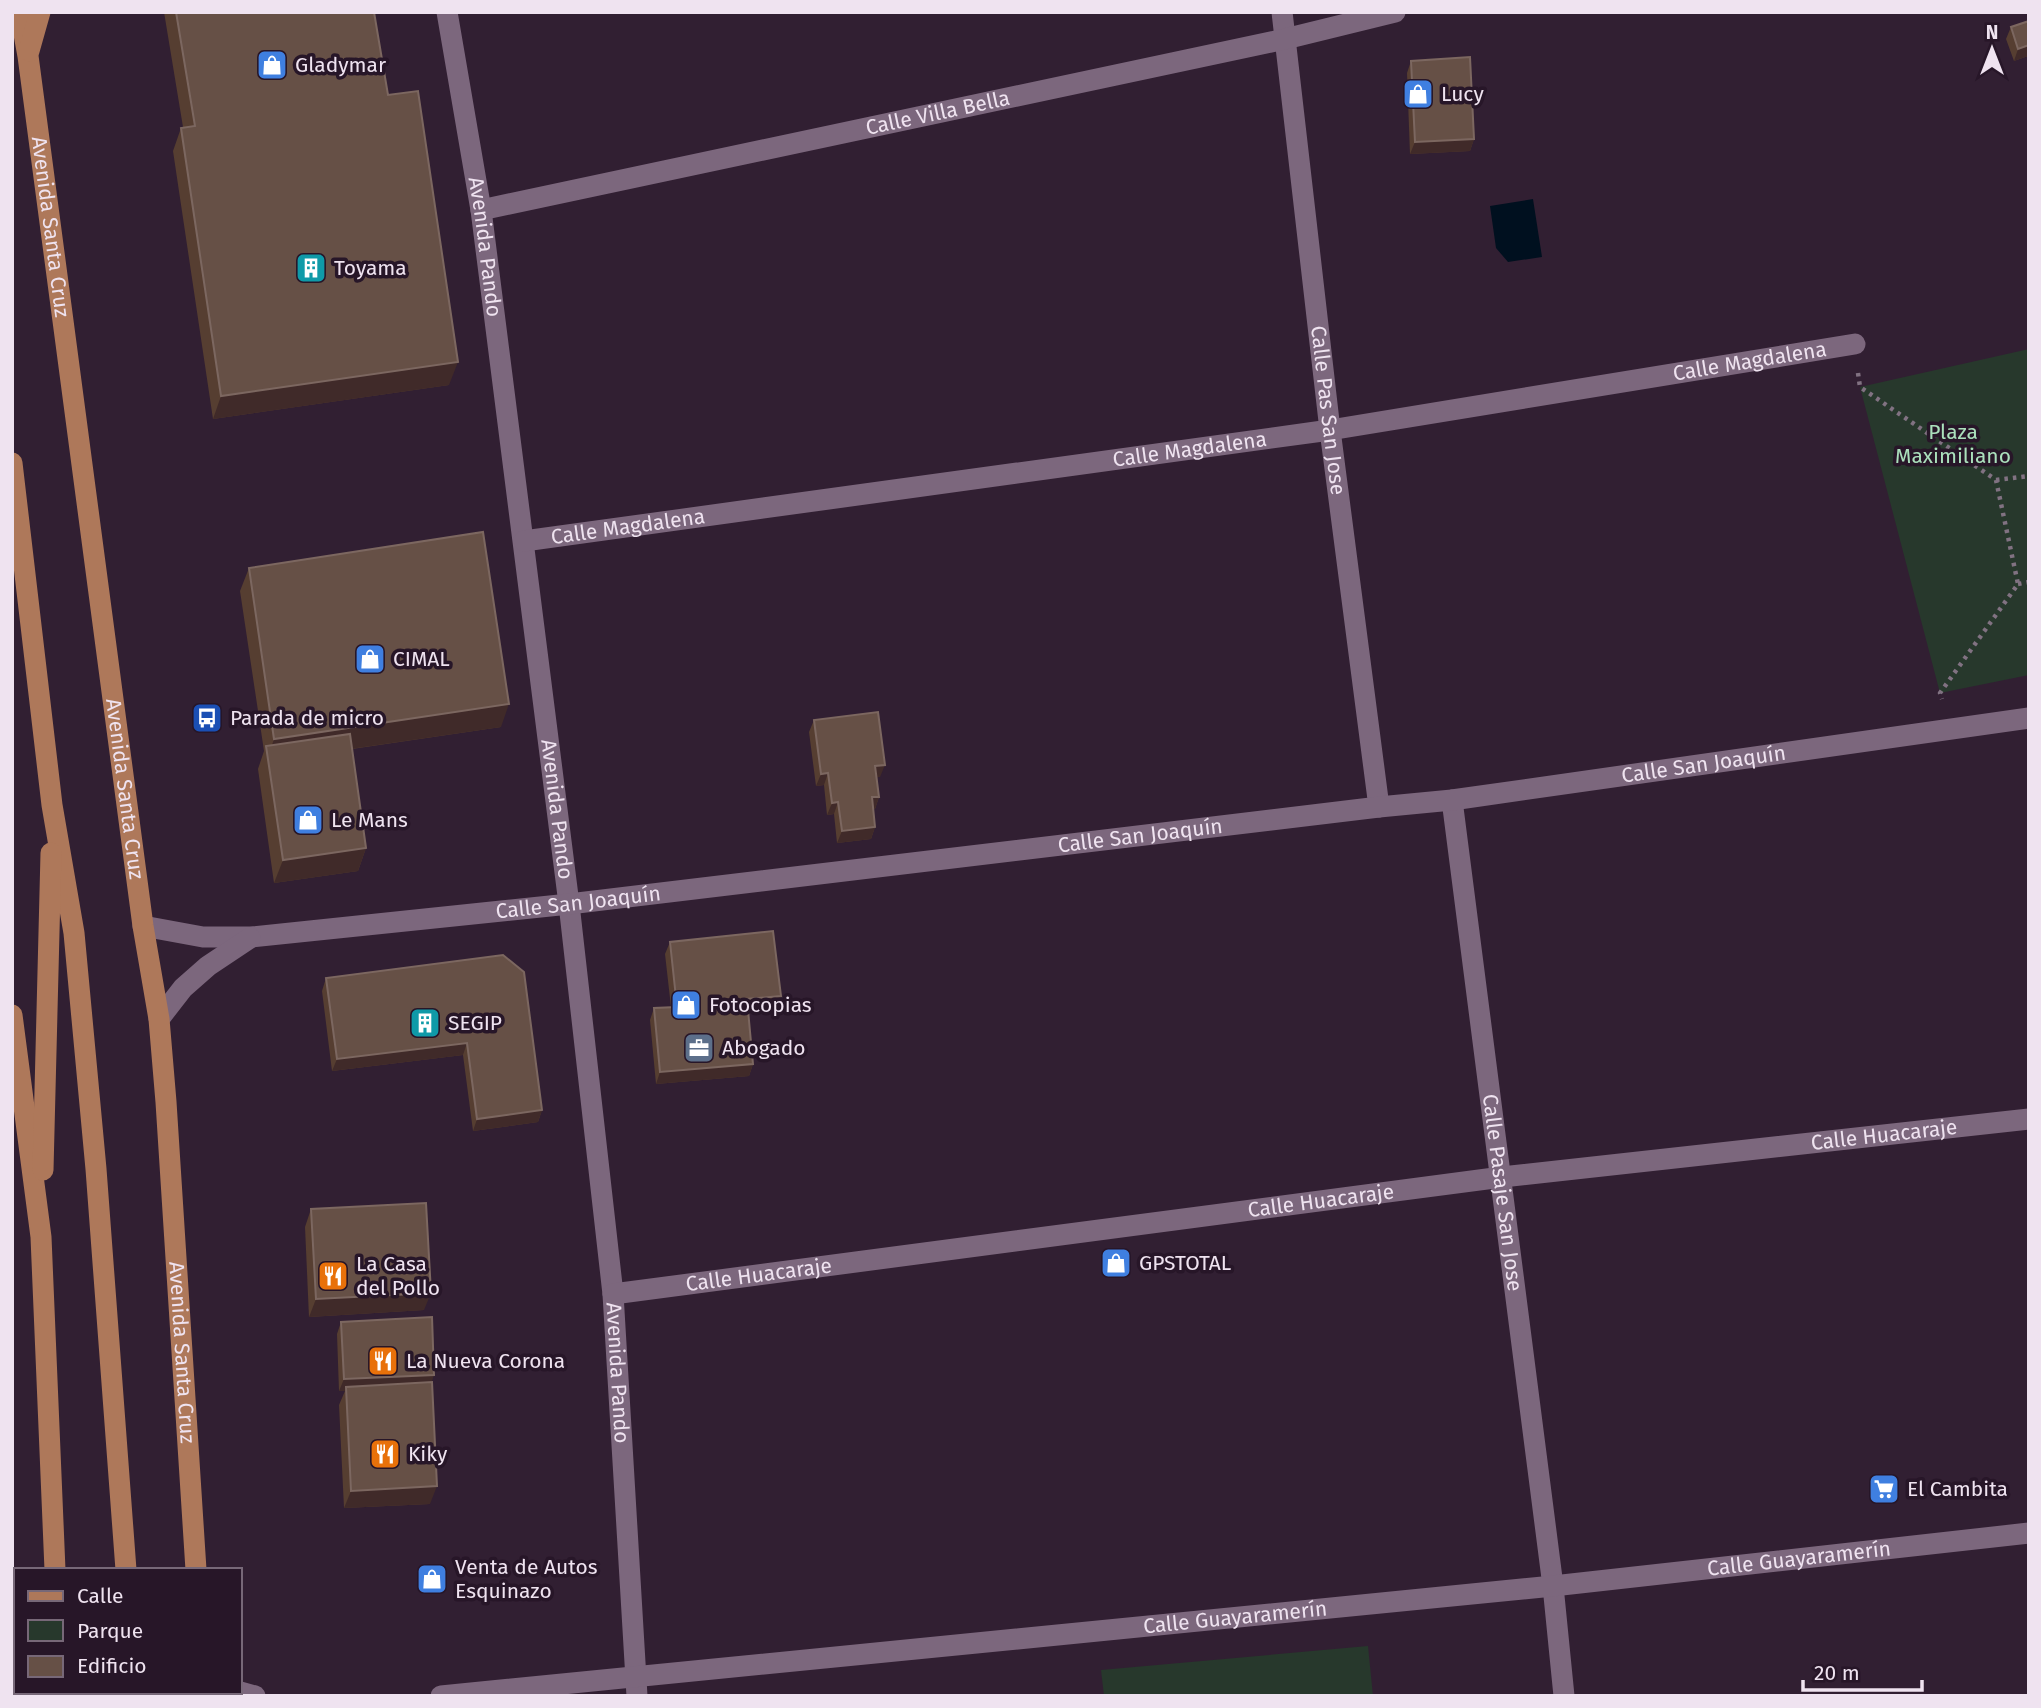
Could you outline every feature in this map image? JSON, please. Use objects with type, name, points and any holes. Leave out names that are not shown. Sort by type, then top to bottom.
[{"type":"main road","name":"Avenida Santa Cruz","points":[[20,12],[144,926],[159,1019],[196,1568]]},
{"type":"main road","points":[[28,56],[40,12]]},
{"type":"main road","points":[[12,463],[52,805],[75,947],[96,1169],[126,1568]]},
{"type":"main road","points":[[52,805],[41,1237],[55,1568]]},
{"type":"main road","points":[[12,1015],[41,1237]]},
{"type":"street","name":"Avenida Pando","points":[[447,12],[481,210],[569,904],[613,1294],[636,1687]]},
{"type":"street","name":"Calle Pas San Jose","points":[[1282,12],[1330,430],[1379,807]]},
{"type":"street","name":"Calle Villa Bella","points":[[481,210],[1285,39],[1395,12]]},
{"type":"street","name":"Calle Magdalena","points":[[524,541],[1330,430],[1855,344]]},
{"type":"street","name":"Calle San Joaquín","points":[[144,926],[202,937],[251,937],[569,904],[1452,800],[2029,718]]},
{"type":"street","name":"Calle Pasaje San Jose","points":[[1452,800],[1553,1586]]},
{"type":"street","name":"Calle San Joaquín","points":[[159,1019],[183,988],[208,966],[251,937]]},
{"type":"street","name":"Calle Huacaraje","points":[[613,1294],[1502,1177],[2029,1119]]},
{"type":"street","name":"Calle Guayaramerín","points":[[441,1696],[636,1687],[2029,1533]]},
{"type":"street","points":[[1553,1586],[1564,1696]]},
{"type":"path","points":[[1855,344],[1860,387],[1996,480],[2029,476]]},
{"type":"path","points":[[1996,480],[2018,584]]},
{"type":"path","points":[[1949,731],[1940,693],[2018,584],[2029,582]]},
{"type":"green space","name":"Plaza Maximiliano","points":[[2029,349],[2029,675],[1940,693],[1860,387]]},
{"type":"green space","points":[[1368,1646],[1373,1696],[1104,1696],[1101,1670]]},
{"type":"water","points":[[1533,199],[1542,257],[1508,262],[1496,248],[1490,206]]},
{"type":"building","name":"Toyama","points":[[176,12],[374,12],[388,95],[418,91],[458,362],[221,396],[181,128],[195,126]]},
{"type":"building","points":[[2029,21],[2029,45],[2018,49],[2011,27]]},
{"type":"building","points":[[1470,57],[1474,139],[1415,142],[1411,61]]},
{"type":"building","name":"CIMAL","points":[[483,532],[509,704],[274,739],[249,568]]},
{"type":"building","points":[[878,712],[885,765],[875,766],[879,797],[872,797],[875,827],[842,831],[838,802],[832,803],[828,773],[821,774],[814,720]]},
{"type":"building","name":"Le Mans","points":[[350,734],[366,848],[283,860],[266,746]]},
{"type":"building","points":[[773,931],[781,996],[747,999],[753,1064],[660,1072],[654,1008],[677,1007],[670,942]]},
{"type":"building","name":"SEGIP","points":[[503,955],[524,972],[542,1110],[477,1119],[467,1043],[337,1059],[326,978]]},
{"type":"building","points":[[426,1203],[431,1293],[316,1299],[311,1209]]},
{"type":"building","name":"La Nueva Corona","points":[[432,1317],[434,1375],[344,1379],[341,1322]]},
{"type":"building","name":"Kiky","points":[[432,1382],[437,1486],[351,1491],[346,1387]]},
{"type":"building","points":[[14,1594],[12,1672],[12,1595]]},
{"type":"place","name":"Gladymar","points":[[272,65]]},
{"type":"place","name":"Lucy","points":[[1418,94]]},
{"type":"place","name":"Toyama","points":[[311,268]]},
{"type":"place","name":"CIMAL","points":[[370,659]]},
{"type":"place","name":"Parada de micro","points":[[207,718]]},
{"type":"place","name":"Le Mans","points":[[308,820]]},
{"type":"place","name":"Fotocopias","points":[[686,1005]]},
{"type":"place","name":"SEGIP","points":[[425,1023]]},
{"type":"place","name":"Abogado","points":[[699,1048]]},
{"type":"place","name":"GPSTOTAL","points":[[1116,1263]]},
{"type":"place","name":"La Casa del Pollo","points":[[333,1276]]},
{"type":"place","name":"La Nueva Corona","points":[[383,1361]]},
{"type":"place","name":"Kiky","points":[[385,1454]]},
{"type":"place","name":"El Cambita","points":[[1884,1489]]},
{"type":"place","name":"Venta de Autos Esquinazo","points":[[432,1579]]}]
